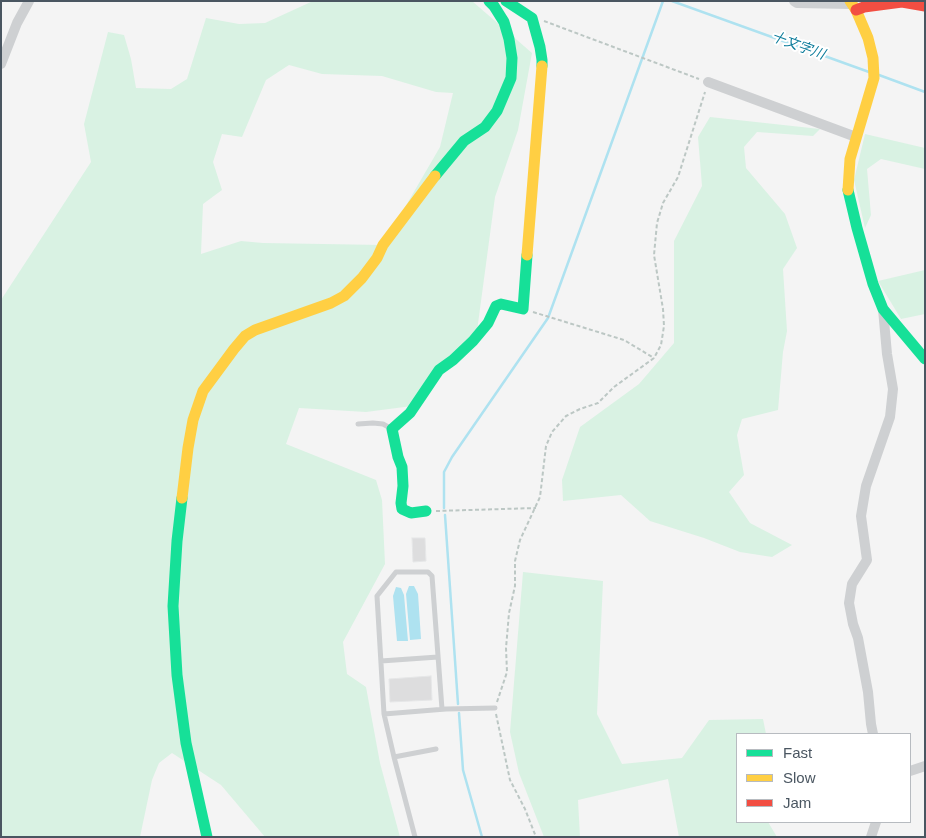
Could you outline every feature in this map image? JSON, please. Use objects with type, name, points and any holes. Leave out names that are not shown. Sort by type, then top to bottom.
[{"type":"street","points":[[1,64],[17,23],[29,1]]},
{"type":"street","points":[[207,837],[186,743],[179,695],[174,606],[177,541],[188,448],[196,410],[203,391],[245,336],[255,330],[331,303],[344,296],[377,258],[383,246],[440,169],[464,141],[485,127],[497,111],[511,78],[512,58],[504,22],[489,1]]},
{"type":"street","points":[[426,511],[411,513],[402,509],[402,466],[398,457],[392,429],[410,413],[439,370],[473,341],[488,323],[496,306],[501,304],[524,309],[542,60],[532,18],[506,1]]},
{"type":"street","points":[[794,1],[797,3],[864,7],[902,2],[925,6]]},
{"type":"street","points":[[852,5],[868,38],[873,58],[874,78],[850,159],[848,188],[873,284],[883,310],[887,354],[893,389],[890,417],[866,486],[861,516],[867,560],[852,584],[849,603],[868,692],[873,733]]},
{"type":"street","points":[[708,82],[856,137]]},
{"type":"street","points":[[883,310],[925,359]]},
{"type":"street","points":[[911,771],[925,766]]},
{"type":"street","points":[[871,837],[876,823]]},
{"type":"lane","points":[[358,424],[383,424],[392,429]]},
{"type":"lane","points":[[415,837],[384,714],[377,596],[396,572],[428,572],[432,576],[442,709]]},
{"type":"lane","points":[[381,661],[438,656]]},
{"type":"lane","points":[[384,714],[442,709],[495,708]]},
{"type":"lane","points":[[394,757],[436,749]]},
{"type":"path","points":[[532,18],[552,23],[708,82],[678,177],[663,202],[657,223],[654,255],[663,309],[664,326],[661,345],[654,358],[614,387],[598,403],[566,416],[552,432],[546,446],[540,497],[520,540],[515,562],[515,586],[509,613],[506,648],[507,672],[495,708],[510,780],[525,809],[536,837]]},
{"type":"path","points":[[524,309],[624,340],[654,358]]},
{"type":"path","points":[[426,511],[536,508]]},
{"type":"green space","points":[[313,1],[472,1],[532,53],[518,130],[495,197],[477,331],[412,406],[366,412],[299,408],[286,444],[376,480],[382,500],[385,564],[343,642],[347,674],[366,687],[380,763],[400,837],[265,837],[221,785],[172,753],[159,763],[152,780],[140,837],[1,837],[1,300],[91,162],[84,124],[108,32],[124,35],[131,59],[136,88],[171,89],[187,79],[206,18],[239,24],[265,23]],"holes":[[[289,65],[322,74],[382,76],[436,92],[453,93],[440,147],[383,245],[241,241],[201,254],[203,204],[222,190],[213,162],[222,134],[242,137],[266,80]]]},
{"type":"green space","points":[[710,117],[820,129],[813,136],[757,132],[744,147],[746,168],[785,214],[797,248],[783,269],[787,331],[783,352],[778,410],[742,419],[737,435],[744,475],[729,492],[750,523],[792,545],[772,557],[740,552],[704,538],[650,521],[621,495],[563,501],[562,480],[580,427],[639,384],[674,343],[674,241],[702,186],[698,137]]},
{"type":"green space","points":[[865,134],[925,148],[925,169],[881,159],[867,169],[871,215],[865,228],[854,180]]},
{"type":"green space","points":[[925,270],[925,314],[901,319],[878,281]]},
{"type":"green space","points":[[523,572],[603,581],[597,714],[622,764],[682,758],[709,720],[763,719],[766,733],[736,733],[736,823],[769,823],[777,837],[679,837],[668,779],[578,800],[580,837],[544,837],[519,773],[510,732]]},
{"type":"water","points":[[409,586],[414,586],[418,594],[421,639],[410,640],[406,594]]},
{"type":"water","points":[[396,587],[401,588],[404,595],[408,641],[397,641],[393,596]]},
{"type":"building","points":[[412,538],[425,538],[426,561],[413,562]]},
{"type":"building","points":[[431,676],[432,700],[390,702],[389,679]]},
{"type":"waterway","points":[[444,508],[444,472],[452,457],[548,318],[663,1]]},
{"type":"waterway","name":"十文字川","points":[[672,1],[869,72]]},
{"type":"waterway","name":"十文字川","points":[[879,75],[925,92]]},
{"type":"waterway","points":[[445,515],[458,704]]},
{"type":"waterway","points":[[459,713],[463,770],[482,837]]},
{"type":"traffic: fast","points":[[435,176],[464,141],[485,127],[497,111],[511,78],[512,58],[509,39],[504,22],[489,1]]},
{"type":"traffic: fast","points":[[506,1],[532,18],[540,47],[542,66]]},
{"type":"traffic: fast","points":[[848,190],[873,284],[883,309],[925,359]]},
{"type":"traffic: fast","points":[[426,511],[411,513],[402,509],[402,467],[392,429],[410,413],[439,370],[473,341],[488,323],[496,306],[501,304],[523,309],[527,255]]},
{"type":"traffic: fast","points":[[182,498],[173,606],[177,675],[186,743],[207,837]]},
{"type":"traffic: slow","points":[[848,190],[850,159],[874,78],[873,58],[868,38],[850,1]]},
{"type":"traffic: slow","points":[[527,255],[542,66]]},
{"type":"traffic: slow","points":[[182,498],[193,420],[203,391],[234,349],[245,336],[255,330],[331,303],[344,296],[362,278],[377,258],[383,245],[435,176]]},
{"type":"traffic: jam","points":[[856,10],[864,7],[902,2],[925,6]]}]
